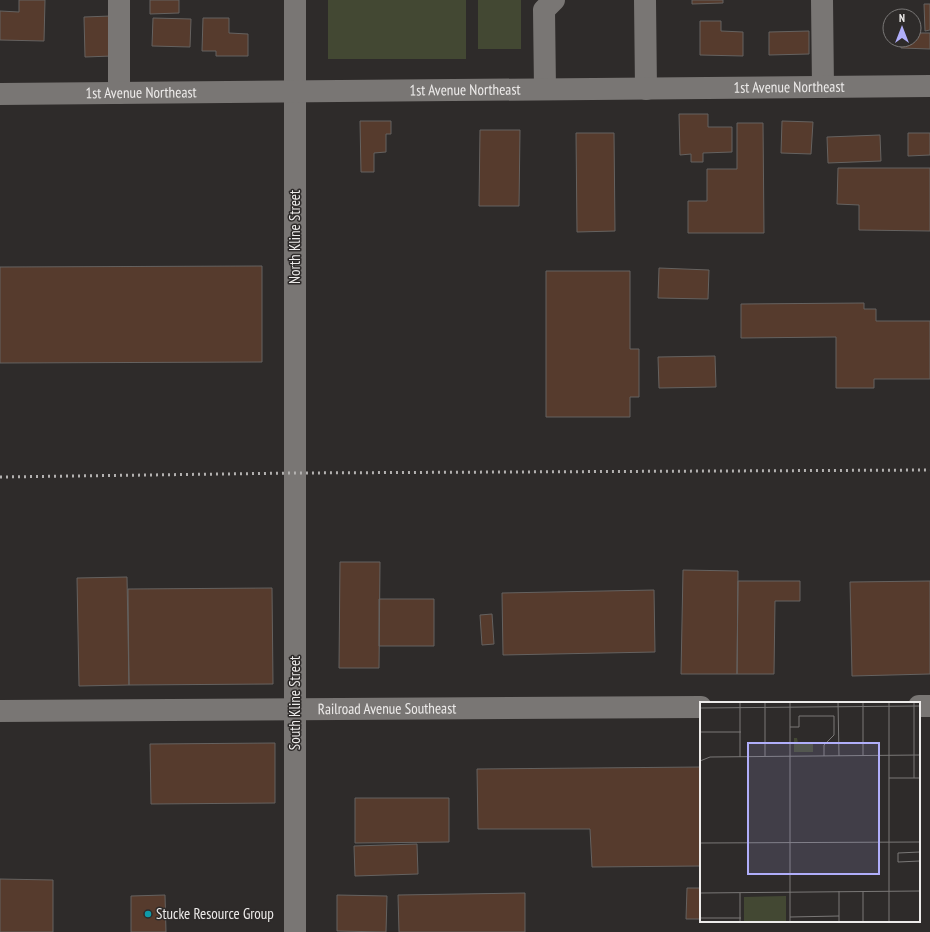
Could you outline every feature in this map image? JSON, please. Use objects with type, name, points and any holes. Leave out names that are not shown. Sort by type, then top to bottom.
[{"type":"street","points":[[119,0],[119,93]]},
{"type":"street","name":"North Kline Street","points":[[295,0],[295,473]]},
{"type":"street","points":[[545,90],[544,10],[554,0]]},
{"type":"street","points":[[645,0],[646,89]]},
{"type":"street","points":[[822,0],[823,87]]},
{"type":"street","name":"1st Avenue Northeast","points":[[0,94],[295,90],[545,90],[930,86]]},
{"type":"street","name":"South Kline Street","points":[[295,473],[295,932]]},
{"type":"street","name":"Railroad Avenue Southeast","points":[[0,711],[700,707]]},
{"type":"green space","points":[[328,0],[466,0],[466,59],[328,59]]},
{"type":"green space","points":[[478,0],[521,0],[521,49],[478,49]]},
{"type":"building","points":[[19,0],[45,0],[44,41],[0,40],[0,11],[19,12]]},
{"type":"building","points":[[150,0],[179,0],[179,13],[150,14]]},
{"type":"building","points":[[692,0],[723,0],[723,3],[692,4]]},
{"type":"building","points":[[924,4],[930,4],[930,30],[925,31]]},
{"type":"building","points":[[111,16],[112,56],[85,57],[84,17]]},
{"type":"building","points":[[153,18],[191,19],[190,47],[152,46]]},
{"type":"building","points":[[203,18],[229,18],[229,33],[248,34],[248,56],[216,56],[216,51],[202,51]]},
{"type":"building","points":[[700,21],[721,21],[721,31],[743,32],[743,56],[700,55]]},
{"type":"building","points":[[809,31],[809,54],[769,55],[769,32]]},
{"type":"building","points":[[922,33],[930,33],[930,49],[901,48],[922,48]]},
{"type":"building","points":[[679,114],[708,114],[708,127],[732,127],[732,152],[703,153],[703,162],[691,162],[691,154],[680,155]]},
{"type":"building","points":[[360,121],[391,121],[391,134],[386,134],[386,152],[374,153],[374,172],[361,172]]},
{"type":"building","points":[[782,121],[813,122],[811,154],[781,153]]},
{"type":"building","points":[[737,123],[763,123],[764,233],[688,233],[688,201],[707,201],[707,169],[737,169]]},
{"type":"building","points":[[480,130],[520,130],[519,206],[479,206]]},
{"type":"building","points":[[576,133],[614,133],[615,231],[577,232]]},
{"type":"building","points":[[908,133],[930,133],[930,155],[908,156]]},
{"type":"building","points":[[880,135],[881,161],[828,163],[827,137]]},
{"type":"building","points":[[838,168],[930,168],[930,231],[859,230],[859,205],[837,204]]},
{"type":"building","points":[[262,266],[262,362],[0,363],[0,267]]},
{"type":"building","points":[[659,268],[709,270],[708,299],[658,298]]},
{"type":"building","points":[[546,271],[630,271],[630,349],[639,349],[639,397],[630,397],[630,417],[546,417]]},
{"type":"building","points":[[864,303],[864,309],[876,309],[876,321],[930,321],[930,379],[874,379],[874,388],[836,388],[836,337],[741,338],[741,304]]},
{"type":"building","points":[[715,356],[716,387],[659,388],[658,357]]},
{"type":"building","points":[[340,562],[380,562],[379,668],[339,668]]},
{"type":"building","points":[[683,570],[738,571],[737,674],[681,674]]},
{"type":"building","points":[[127,577],[129,685],[79,686],[77,578]]},
{"type":"building","points":[[738,581],[800,581],[800,601],[775,601],[774,674],[737,674]]},
{"type":"building","points":[[930,581],[930,674],[852,676],[850,582]]},
{"type":"building","points":[[272,588],[273,684],[129,685],[128,589]]},
{"type":"building","points":[[654,590],[655,652],[503,655],[502,593]]},
{"type":"building","points":[[379,599],[434,599],[434,646],[379,646]]},
{"type":"building","points":[[492,614],[494,644],[482,645],[480,615]]},
{"type":"building","points":[[275,743],[275,803],[151,804],[150,744]]},
{"type":"building","points":[[700,767],[700,866],[592,867],[590,829],[478,829],[477,769]]},
{"type":"building","points":[[355,798],[449,798],[449,842],[355,843]]},
{"type":"building","points":[[417,844],[418,874],[355,876],[354,846]]},
{"type":"building","points":[[0,879],[53,880],[53,932],[0,932]]},
{"type":"building","points":[[687,888],[700,888],[700,919],[686,919]]},
{"type":"building","points":[[525,893],[525,932],[399,932],[398,895]]},
{"type":"building","name":"Stucke Resource Group","points":[[165,895],[166,932],[131,932],[131,896]]},
{"type":"building","points":[[337,895],[387,896],[386,932],[337,931]]},
{"type":"railway","points":[[0,477],[295,473],[930,470]]},
{"type":"place","name":"Stucke Resource Group","points":[[148,914]]}]
